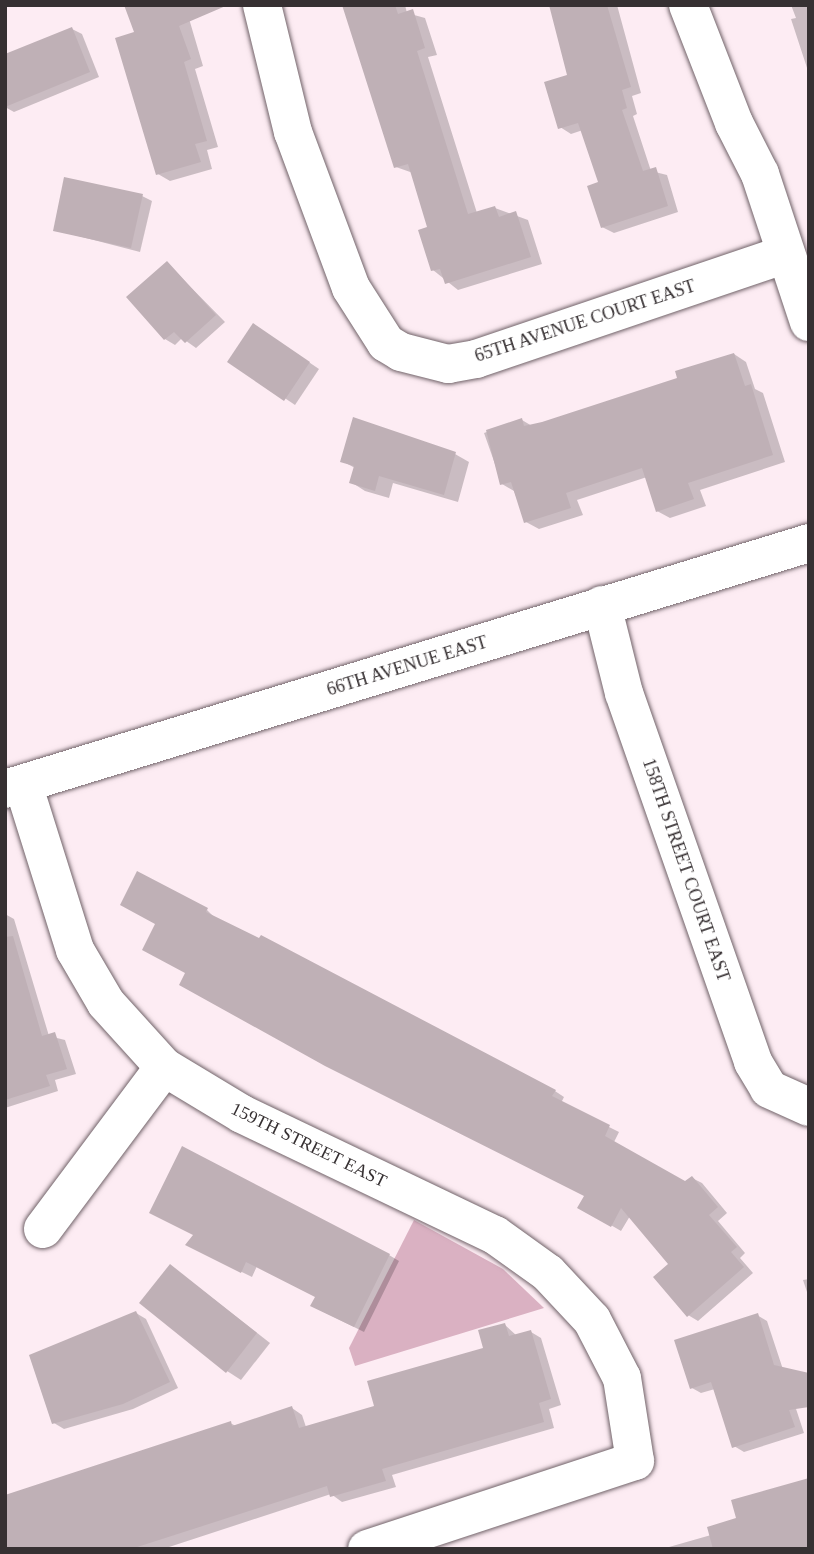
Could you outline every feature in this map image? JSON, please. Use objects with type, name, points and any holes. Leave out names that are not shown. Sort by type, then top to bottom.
[{"type":"street","name":"65TH AVENUE COURT EAST","points":[[262,5],[293,132],[319,208],[351,288],[386,343],[423,359],[448,364],[476,359],[784,255]]},
{"type":"street","points":[[688,5],[734,123],[760,174],[784,255],[809,322]]},
{"type":"street","name":"66TH AVENUE EAST","points":[[14,787],[809,543]]},
{"type":"street","name":"158TH STREET COURT EAST","points":[[602,605],[624,693],[754,1062],[769,1089],[809,1107]]},
{"type":"street","name":"159TH STREET EAST","points":[[14,787],[75,950],[106,1003],[164,1067],[242,1114],[495,1235],[548,1273],[592,1321],[622,1378],[635,1461],[367,1549]]},
{"type":"street","points":[[43,1229],[164,1067]]},
{"type":"shaded area","points":[[414,1220],[503,1269],[544,1308],[355,1366],[349,1348]]},
{"type":"building","points":[[124,5],[228,5],[179,26],[191,59],[184,62],[207,141],[195,144],[201,162],[156,175],[115,38],[134,32]]},
{"type":"building","points":[[342,5],[395,5],[398,14],[413,9],[425,48],[417,51],[468,214],[495,206],[499,217],[516,211],[531,257],[445,284],[440,269],[431,271],[418,230],[427,227],[408,164],[394,168]]},
{"type":"building","points":[[549,5],[607,5],[631,87],[622,90],[627,108],[622,110],[643,171],[656,167],[668,206],[601,228],[587,186],[598,182],[578,123],[558,129],[544,82],[567,75]]},
{"type":"building","points":[[72,27],[90,72],[5,107],[5,54]]},
{"type":"building","points":[[64,177],[143,194],[131,248],[53,231]]},
{"type":"building","points":[[167,261],[216,315],[185,343],[174,332],[164,340],[126,297]]},
{"type":"building","points":[[253,323],[310,362],[284,401],[227,362]]},
{"type":"building","points":[[734,353],[745,386],[751,384],[773,455],[688,483],[694,499],[656,512],[642,468],[566,493],[571,508],[524,523],[511,482],[500,485],[486,430],[522,418],[524,426],[542,422],[677,378],[675,371]]},
{"type":"building","points":[[353,417],[456,452],[444,495],[379,476],[375,491],[349,483],[354,466],[340,462]]},
{"type":"building","points":[[137,871],[208,908],[206,912],[259,938],[261,935],[556,1090],[552,1096],[610,1125],[605,1136],[685,1181],[692,1176],[718,1207],[709,1215],[737,1247],[731,1252],[744,1267],[687,1317],[653,1277],[668,1264],[621,1208],[611,1227],[577,1208],[584,1196],[325,1066],[179,985],[185,973],[142,950],[155,924],[120,905]]},
{"type":"building","points":[[13,936],[42,1036],[55,1032],[67,1069],[46,1075],[50,1086],[5,1100],[5,937]]},
{"type":"building","points":[[182,1146],[390,1254],[354,1327],[310,1306],[315,1297],[246,1262],[241,1273],[185,1245],[193,1235],[149,1213]]},
{"type":"building","points":[[170,1264],[257,1333],[226,1373],[139,1303]]},
{"type":"building","points":[[136,1311],[170,1382],[123,1404],[52,1424],[29,1355]]},
{"type":"building","points":[[758,1313],[774,1365],[809,1373],[809,1407],[789,1410],[795,1427],[732,1448],[711,1382],[690,1389],[674,1340]]},
{"type":"building","points":[[505,1323],[509,1336],[531,1330],[551,1399],[539,1403],[544,1422],[382,1469],[386,1481],[330,1497],[327,1486],[131,1549],[5,1549],[5,1495],[231,1421],[232,1426],[292,1406],[299,1428],[374,1406],[367,1381],[483,1348],[478,1330]]},
{"type":"building","points":[[809,1478],[809,1549],[713,1549],[707,1527],[736,1518],[731,1500]]}]
